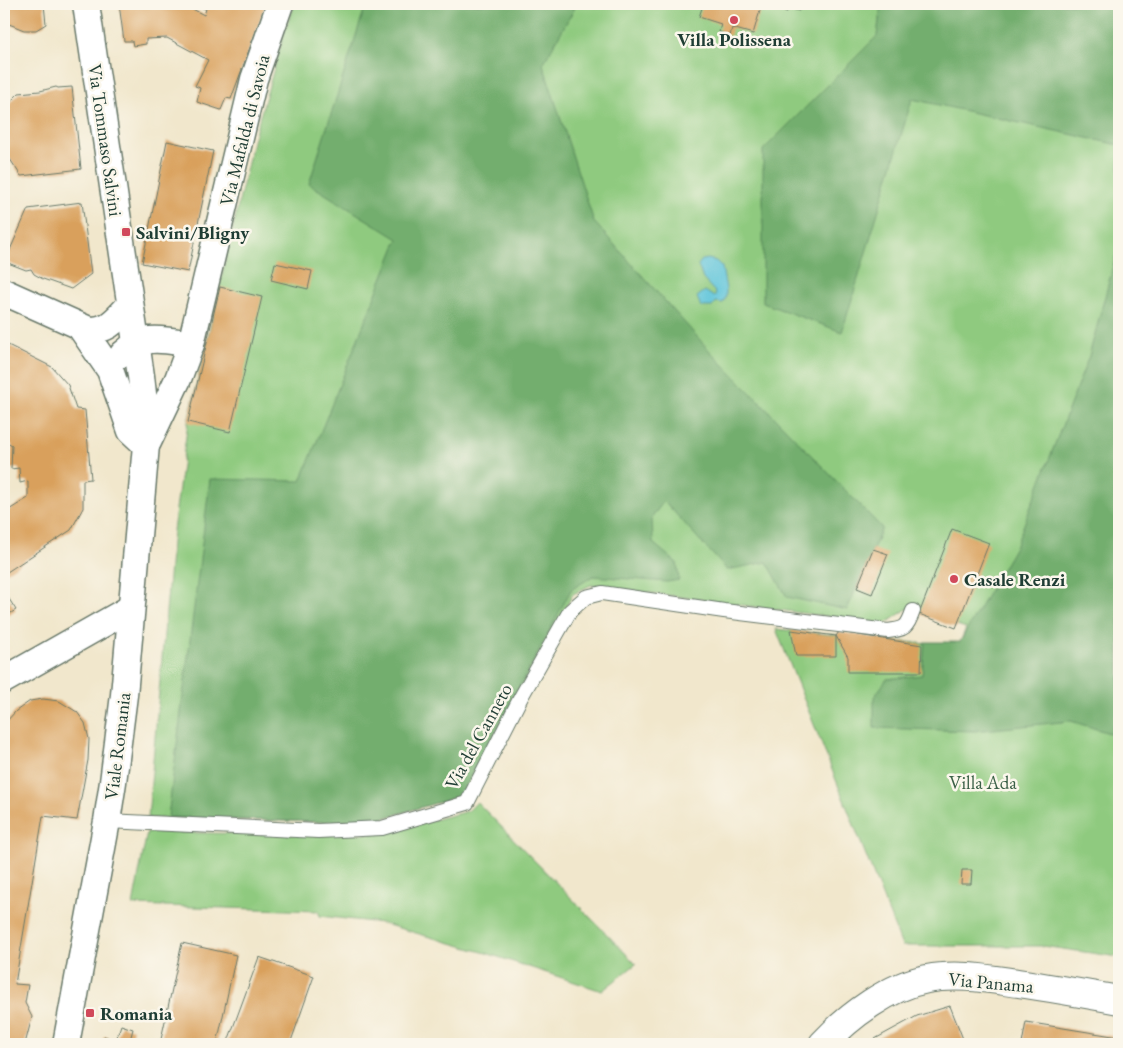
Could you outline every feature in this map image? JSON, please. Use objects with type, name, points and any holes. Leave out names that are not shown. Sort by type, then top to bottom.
[{"type":"street","name":"Via Tommaso Salvini","points":[[86,4],[136,343],[144,403],[146,445]]},
{"type":"street","name":"Via Mafalda di Savoia","points":[[146,445],[178,379],[192,344],[254,79],[280,4]]},
{"type":"street","points":[[4,292],[81,328],[96,330],[106,328],[130,305]]},
{"type":"street","points":[[81,328],[110,370],[133,435],[146,445]]},
{"type":"street","points":[[110,370],[119,358],[136,343],[156,340],[192,344]]},
{"type":"street","name":"Viale Romania","points":[[66,1044],[107,821],[124,695],[146,445]]},
{"type":"street","points":[[4,680],[45,655],[131,608]]},
{"type":"street","name":"Via Panama","points":[[823,1044],[851,1017],[865,1007],[898,989],[931,978],[958,977],[1000,980],[1119,1000]]},
{"type":"lane","name":"Via del Canneto","points":[[107,821],[318,831],[382,828],[467,803],[521,696],[570,610],[586,597],[602,593],[724,611],[888,631],[903,629],[909,622],[913,611]]},
{"type":"green space","name":"Villa Ada","points":[[295,4],[1119,4],[1119,957],[1042,946],[902,946],[776,629],[958,647],[966,628],[907,609],[885,624],[591,585],[573,594],[461,796],[380,819],[320,822],[148,818],[173,531],[188,422],[254,137],[287,24]]},
{"type":"green space","points":[[366,4],[577,4],[543,64],[594,222],[709,350],[882,528],[847,610],[787,597],[767,562],[727,570],[664,501],[652,517],[653,543],[677,563],[679,580],[667,582],[593,576],[571,590],[461,796],[380,819],[320,822],[168,817],[210,479],[301,481],[398,239],[309,184]]},
{"type":"green space","points":[[881,4],[1119,4],[1119,145],[912,99],[842,332],[763,303],[763,150],[877,36]]},
{"type":"green space","points":[[1119,244],[1119,736],[1071,721],[974,731],[874,728],[874,697],[887,679],[922,675],[925,642],[960,642],[1016,545],[1089,356]]},
{"type":"green space","points":[[477,802],[636,964],[602,991],[486,953],[381,923],[320,916],[318,911],[133,905],[147,832],[318,835],[383,833],[468,811]]},
{"type":"water","points":[[702,260],[716,261],[722,267],[726,297],[723,303],[716,302],[712,307],[701,307],[697,297],[705,291],[714,297],[716,293],[703,279],[698,265]]},
{"type":"building","points":[[4,4],[44,4],[46,24],[36,30],[24,30],[4,22]]},
{"type":"building","points":[[119,4],[183,4],[204,15],[206,9],[200,7],[202,4],[266,4],[231,99],[226,98],[221,110],[197,102],[200,88],[195,86],[208,60],[167,38],[146,39],[146,44],[133,46],[132,41],[124,41]]},
{"type":"building","name":"Villa Polissena","points":[[688,4],[762,4],[753,34],[732,28],[730,36],[719,32],[721,24],[699,17],[702,8]]},
{"type":"building","points":[[762,4],[801,4],[799,11],[788,8],[787,12]]},
{"type":"building","points":[[56,87],[72,87],[81,169],[21,176],[4,150],[4,115],[11,101],[19,93]]},
{"type":"building","points":[[167,141],[213,151],[188,272],[142,263]]},
{"type":"building","points":[[82,202],[91,274],[71,289],[43,279],[34,274],[31,269],[26,270],[8,263],[9,260],[6,259],[28,209]]},
{"type":"building","points":[[275,263],[312,271],[308,289],[271,280]]},
{"type":"building","points":[[220,287],[262,297],[230,432],[188,422]]},
{"type":"building","points":[[4,343],[52,367],[68,385],[76,409],[85,410],[91,479],[83,480],[83,508],[71,530],[4,574],[4,513],[28,498],[28,481],[20,483],[19,468],[11,469],[12,445],[4,440]]},
{"type":"building","name":"Casale Renzi","points":[[952,529],[989,543],[956,628],[919,614]]},
{"type":"building","points":[[873,549],[888,554],[872,594],[857,588]]},
{"type":"building","points":[[4,591],[16,610],[4,617]]},
{"type":"building","points":[[791,630],[836,636],[836,656],[796,656]]},
{"type":"building","points":[[839,632],[922,645],[921,672],[848,672],[848,657],[836,636]]},
{"type":"building","points":[[43,699],[59,701],[77,712],[85,723],[89,739],[88,760],[77,820],[43,816],[15,984],[28,985],[25,1003],[32,1017],[25,1044],[4,1044],[4,724],[16,711],[30,701]]},
{"type":"building","points":[[962,870],[972,870],[971,884],[961,884]]},
{"type":"building","points":[[182,943],[236,955],[217,1044],[160,1044]]},
{"type":"building","points":[[259,957],[314,976],[290,1044],[227,1044]]},
{"type":"building","points":[[950,1006],[965,1044],[868,1044],[917,1016]]},
{"type":"building","points":[[1026,1022],[1119,1037],[1119,1044],[1022,1044]]},
{"type":"building","points":[[121,1025],[133,1029],[129,1044],[102,1044],[104,1036],[116,1040]]},
{"type":"place","name":"Villa Polissena","points":[[734,20]]},
{"type":"place","name":"Salvini/Bligny","points":[[126,232]]},
{"type":"place","name":"Casale Renzi","points":[[954,579]]},
{"type":"place","name":"Romania","points":[[90,1013]]}]
